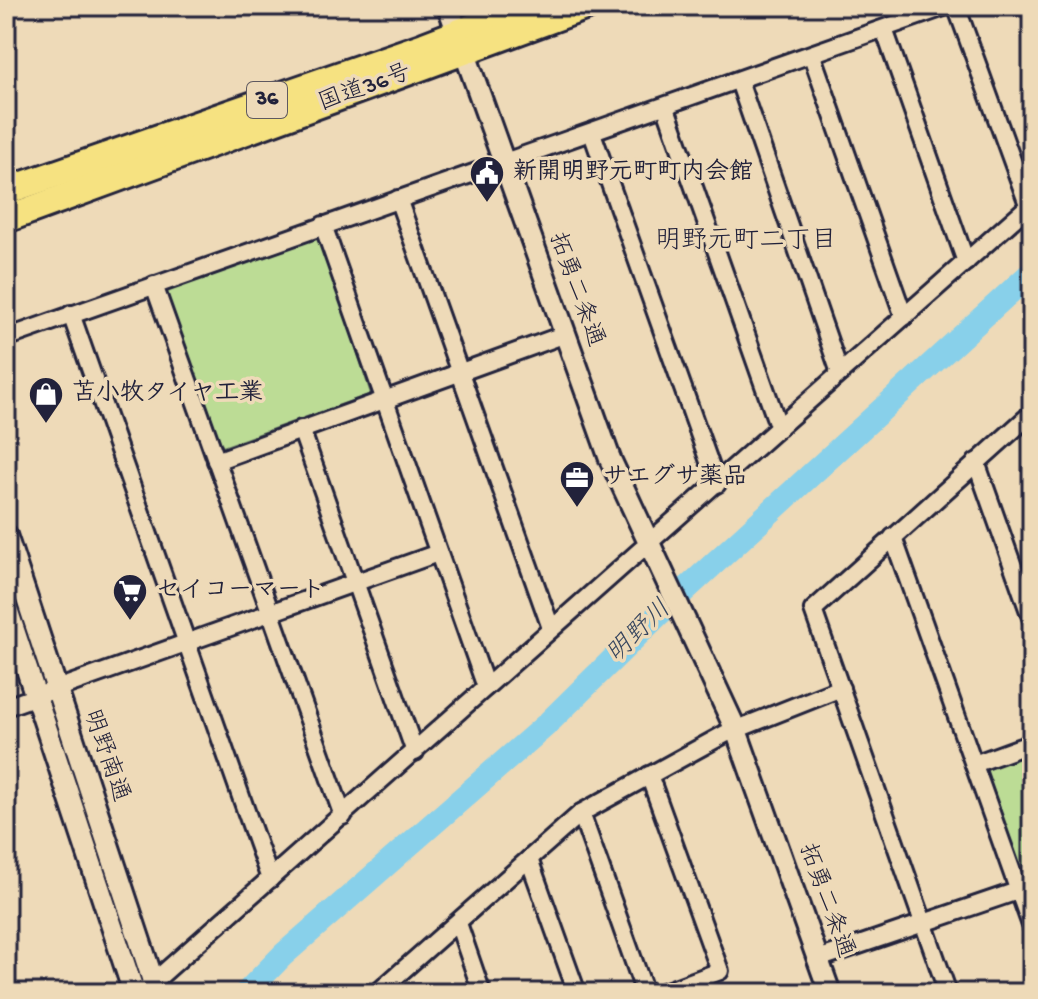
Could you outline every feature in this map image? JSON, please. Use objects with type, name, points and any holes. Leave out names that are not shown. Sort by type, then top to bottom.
[{"type":"highway","name":"国道36号","points":[[6,219],[460,42],[528,6]]},
{"type":"highway","name":"国道36号","points":[[6,191],[460,42],[587,6]]},
{"type":"street","name":"拓勇二条通","points":[[448,6],[563,335],[610,459],[701,649],[736,730],[830,993]]},
{"type":"street","points":[[6,338],[666,108],[947,6]]},
{"type":"street","points":[[151,990],[270,879],[551,628],[653,551],[717,484],[1030,205],[956,6]]},
{"type":"street","points":[[884,29],[966,262]]},
{"type":"street","points":[[812,56],[904,317]]},
{"type":"street","points":[[739,81],[840,373]]},
{"type":"street","points":[[666,108],[779,428]]},
{"type":"street","points":[[592,133],[717,484]]},
{"type":"street","points":[[398,199],[551,628]]},
{"type":"street","points":[[323,225],[486,687]]},
{"type":"street","points":[[154,285],[343,816]]},
{"type":"street","points":[[71,314],[270,879]]},
{"type":"street","points":[[216,461],[563,335]]},
{"type":"street","points":[[948,993],[813,610],[1032,413]]},
{"type":"street","points":[[301,429],[415,752]]},
{"type":"street","points":[[976,462],[1032,620]]},
{"type":"street","name":"明野南通","points":[[6,535],[46,693],[134,993]]},
{"type":"street","points":[[893,537],[974,764],[1026,888],[1032,928]]},
{"type":"street","points":[[6,707],[438,553]]},
{"type":"street","name":"明野南通","points":[[6,606],[46,693],[151,990]]},
{"type":"street","points":[[380,992],[581,813],[736,730],[841,688]]},
{"type":"street","points":[[974,764],[1032,743]]},
{"type":"street","points":[[649,775],[720,971],[661,993]]},
{"type":"street","points":[[581,813],[645,993]]},
{"type":"street","points":[[529,859],[577,993]]},
{"type":"street","points":[[818,959],[1026,888]]},
{"type":"street","points":[[458,923],[482,993]]},
{"type":"green space","points":[[320,237],[371,394],[220,448],[165,291]]},
{"type":"green space","points":[[1032,750],[1032,880],[1022,883],[982,767]]},
{"type":"waterway","name":"明野川","points":[[246,993],[283,955],[546,725],[658,615],[1032,272]]},
{"type":"place","name":"新開明野元町町内会館","points":[[487,204]]},
{"type":"place","name":"苫小牧タイヤ工業","points":[[46,425]]},
{"type":"place","name":"サエグサ薬品","points":[[577,509]]},
{"type":"place","name":"セイコーマート","points":[[130,622]]},
{"type":"district","name":"明野元町二丁目","points":[[746,242]]}]
